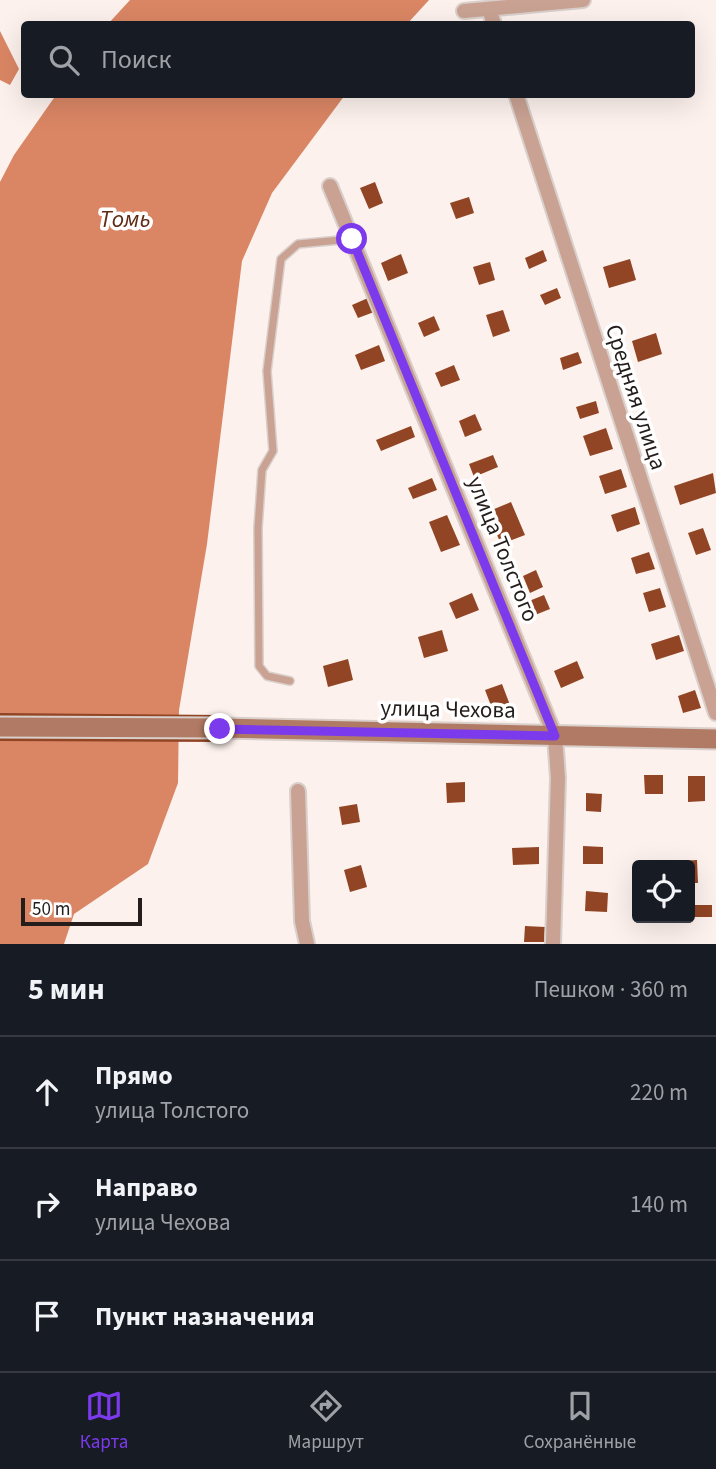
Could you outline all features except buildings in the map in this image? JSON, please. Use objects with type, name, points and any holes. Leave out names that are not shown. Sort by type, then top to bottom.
[{"type":"main road","name":"улица Чехова","points":[[0,727],[716,739]]},
{"type":"street","points":[[464,11],[583,0]]},
{"type":"street","points":[[489,9],[493,21]]},
{"type":"street","name":"Средняя улица","points":[[517,98],[716,713]]},
{"type":"street","name":"улица Толстого","points":[[330,186],[555,736],[558,778],[553,944]]},
{"type":"street","points":[[298,791],[302,921],[307,944]]},
{"type":"lane","points":[[290,681],[267,676],[259,666],[258,528],[262,470],[273,451],[267,371],[275,289],[281,258],[298,244],[352,239]]},
{"type":"water","points":[[130,0],[429,0],[410,21],[111,21]]},
{"type":"water","points":[[0,31],[19,69],[10,85],[0,80]]},
{"type":"water","name":"Томь","points":[[54,98],[343,98],[272,193],[242,261],[207,544],[179,710],[178,783],[148,864],[74,914],[64,944],[0,944],[0,182],[14,155]]},
{"type":"route","points":[[220,729],[555,736],[352,239]]}]
